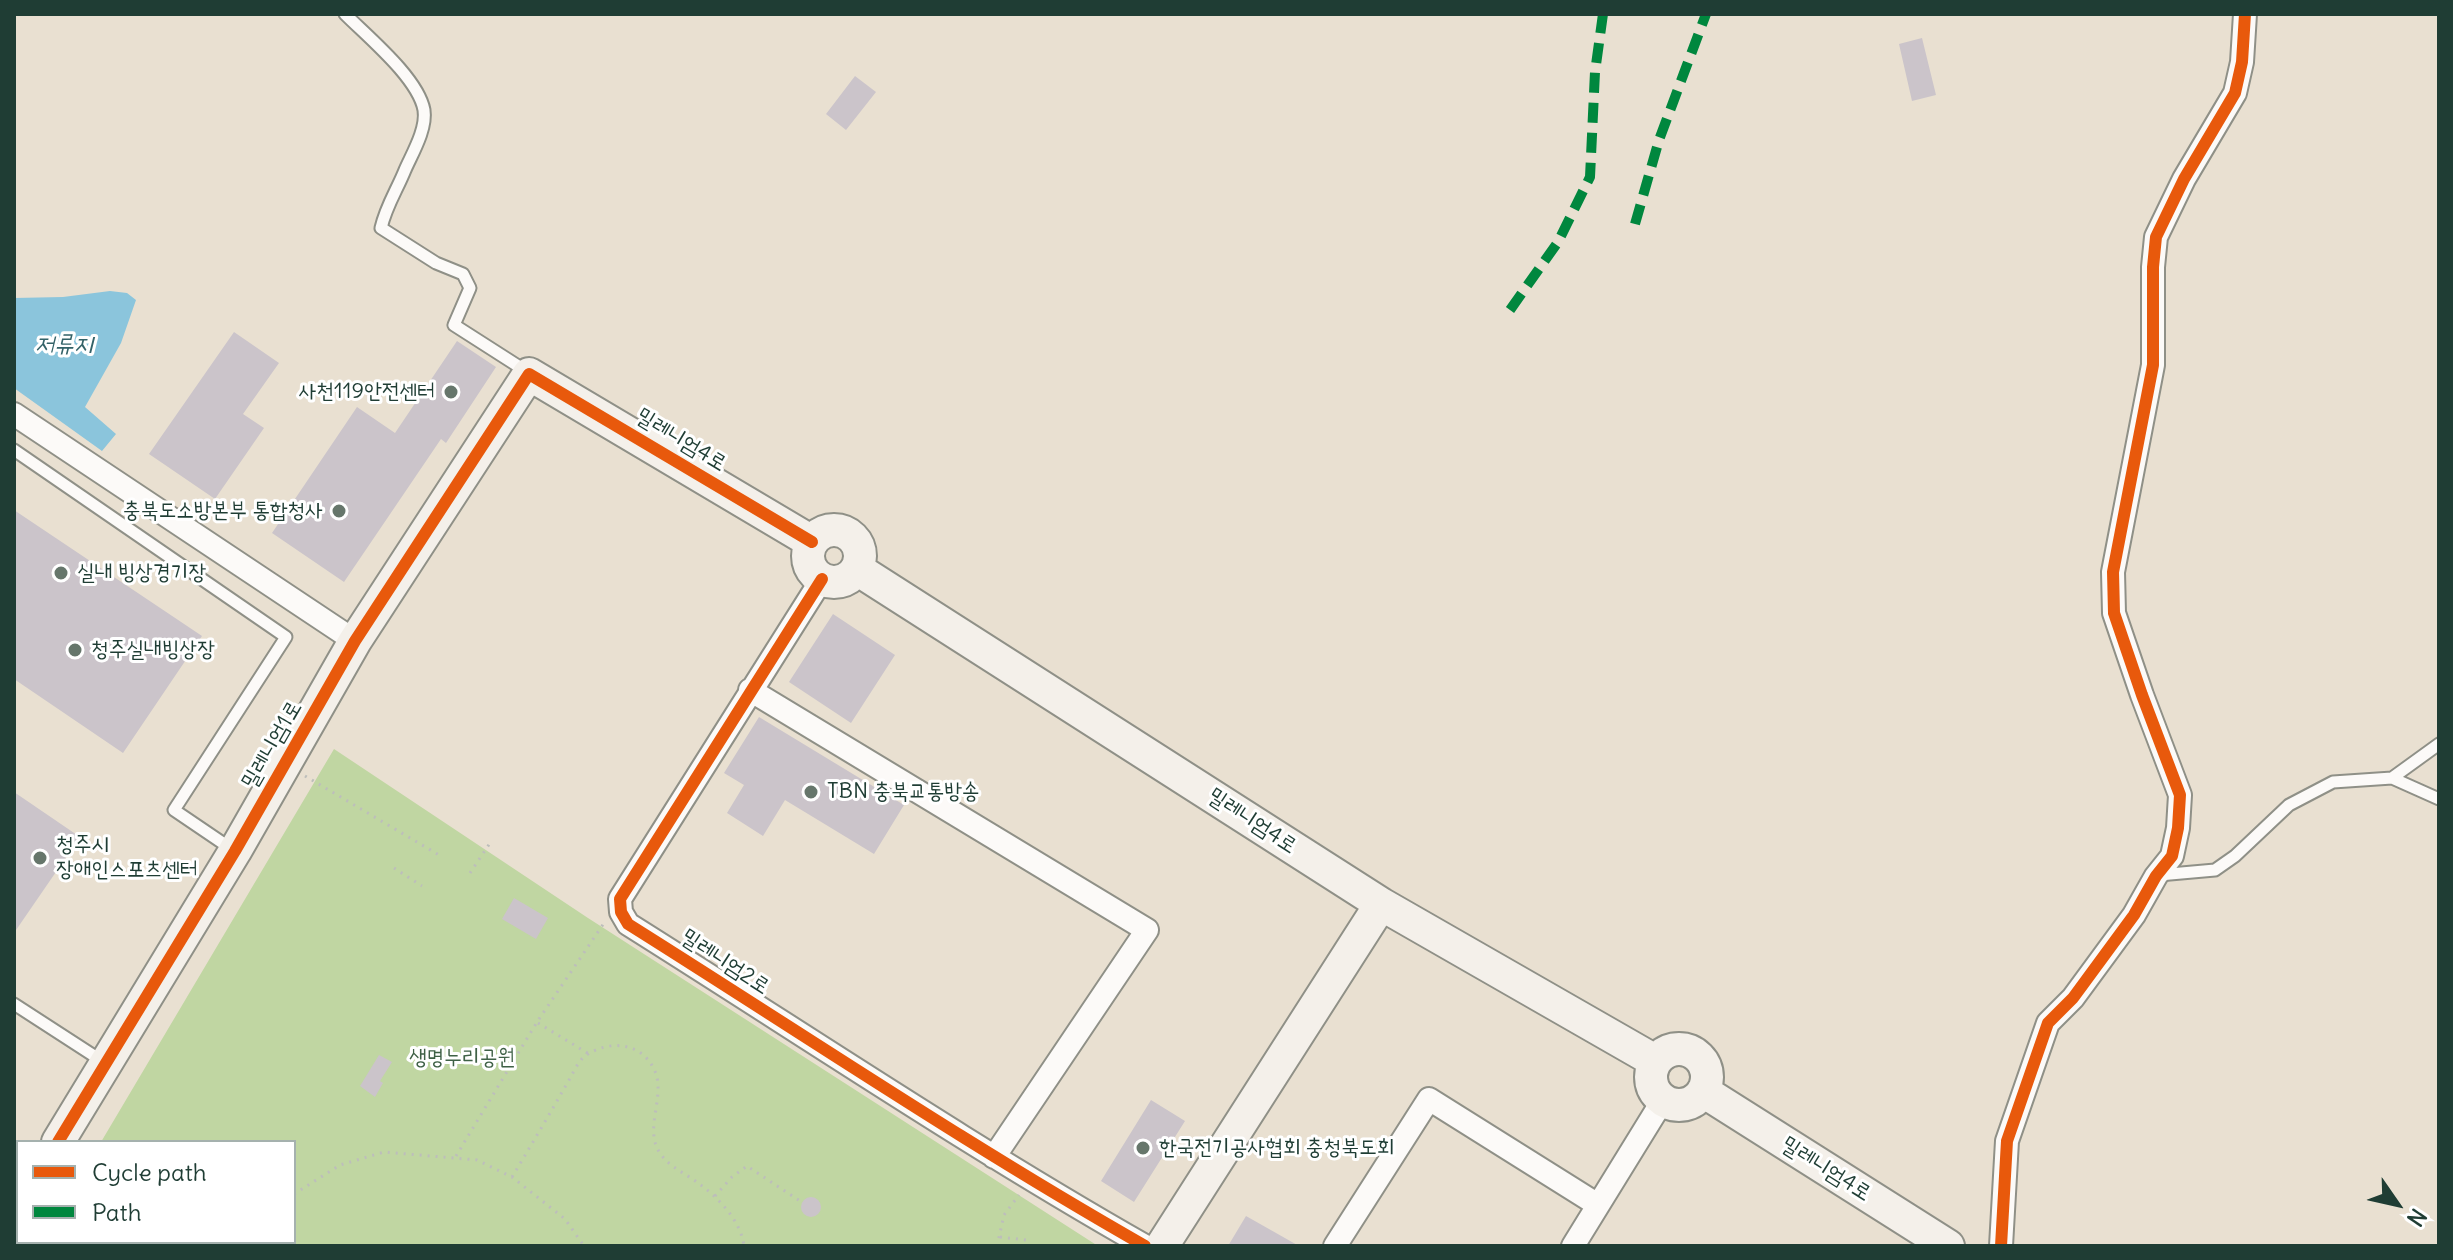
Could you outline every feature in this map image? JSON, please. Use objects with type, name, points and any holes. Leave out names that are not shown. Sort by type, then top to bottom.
[{"type":"street","points":[[2001,1246],[2007,1141],[2048,1023],[2073,998],[2134,915],[2156,876],[2172,856],[2178,828],[2180,795],[2114,613],[2113,572],[2153,365],[2156,237],[2179,188],[2235,93],[2242,62],[2245,14]]},
{"type":"street","name":"밀레니엄4로","points":[[529,374],[812,542]]},
{"type":"street","name":"밀레니엄1로","points":[[59,1140],[235,851],[355,641],[529,374]]},
{"type":"street","points":[[14,414],[355,641]]},
{"type":"street","points":[[834,529],[850,535],[860,549],[857,569],[839,582],[822,579],[810,567],[809,549],[812,542],[818,535],[834,529]]},
{"type":"street","name":"밀레니엄4로","points":[[857,569],[1381,904],[1655,1061]]},
{"type":"street","points":[[620,899],[822,579]]},
{"type":"street","points":[[750,690],[1147,930],[994,1157]]},
{"type":"street","name":"밀레니엄2로","points":[[620,899],[621,912],[628,924],[994,1157],[1145,1246]]},
{"type":"street","points":[[1162,1246],[1381,904]]},
{"type":"street","points":[[1677,1048],[1695,1052],[1707,1068],[1708,1077],[1703,1091],[1695,1101],[1686,1104],[1677,1105],[1663,1100],[1651,1082],[1655,1061],[1667,1051],[1677,1048]]},
{"type":"street","name":"밀레니엄4로","points":[[1703,1091],[1948,1246]]},
{"type":"street","points":[[1335,1246],[1429,1099],[1598,1205]]},
{"type":"street","points":[[1573,1246],[1663,1100]]},
{"type":"lane","points":[[345,14],[410,82],[424,111],[421,131],[404,174],[385,209],[381,228],[436,263],[463,274],[470,288],[454,325],[529,374]]},
{"type":"lane","points":[[14,450],[286,637],[174,810],[235,851]]},
{"type":"lane","points":[[2392,778],[2439,744]]},
{"type":"lane","points":[[2156,876],[2215,870],[2235,856],[2289,805],[2333,782],[2392,778],[2439,799]]},
{"type":"lane","points":[[14,1004],[106,1064]]},
{"type":"path","points":[[284,764],[439,855]]},
{"type":"path","points":[[470,873],[490,843]]},
{"type":"path","points":[[394,868],[422,886]]},
{"type":"path","points":[[455,1157],[537,1022],[620,899]]},
{"type":"path","points":[[537,1022],[589,1054]]},
{"type":"path","points":[[512,1177],[583,1057],[617,1044],[628,1046],[639,1052],[653,1068],[658,1097],[654,1123],[657,1150],[676,1169],[715,1196],[743,1237],[744,1246]]},
{"type":"path","points":[[296,1193],[340,1165],[384,1152],[477,1160],[512,1177],[565,1219],[584,1246]]},
{"type":"path","points":[[715,1196],[747,1166],[800,1201]]},
{"type":"path","points":[[997,1246],[1004,1215],[1032,1178]]},
{"type":"path","points":[[1000,1237],[1026,1240],[1030,1246]]},
{"type":"green space","name":"생명누리공원","points":[[334,749],[588,918],[1098,1246],[39,1246],[296,1244],[296,1140],[102,1140]]},
{"type":"green space","points":[[40,1244],[223,1244],[223,1246],[39,1246]]},
{"type":"water","name":"저류지","points":[[110,291],[127,293],[136,300],[121,343],[85,407],[116,434],[102,451],[14,388],[14,298],[63,297]]},
{"type":"building","points":[[1922,38],[1936,95],[1912,101],[1899,44]]},
{"type":"building","points":[[855,76],[876,92],[846,130],[826,114]]},
{"type":"building","points":[[234,332],[279,363],[243,414],[264,428],[215,499],[149,454]]},
{"type":"building","name":"충북도소방본부 통합청사","points":[[457,341],[496,367],[446,443],[441,439],[344,582],[272,533],[357,407],[395,433]]},
{"type":"building","name":"실내 빙상경기장","points":[[14,510],[202,636],[123,753],[14,679]]},
{"type":"building","points":[[833,614],[895,655],[851,723],[789,682]]},
{"type":"building","name":"TBN 충북교통방송","points":[[759,717],[904,805],[874,854],[785,800],[763,836],[727,813],[744,785],[724,773]]},
{"type":"building","name":"청주시 장애인스포츠센터","points":[[14,792],[80,837],[14,933]]},
{"type":"building","points":[[514,898],[548,918],[536,939],[502,919]]},
{"type":"building","points":[[379,1055],[392,1062],[380,1081],[383,1083],[375,1097],[360,1086]]},
{"type":"building","points":[[1151,1100],[1185,1121],[1134,1202],[1101,1181]]},
{"type":"building","points":[[807,1197],[815,1197],[821,1207],[815,1217],[807,1217],[801,1211],[801,1203]]},
{"type":"building","points":[[1246,1216],[1299,1246],[1228,1246]]},
{"type":"marked path","points":[[1510,310],[1558,242],[1590,177],[1595,72],[1603,14]]},
{"type":"marked path","points":[[1635,224],[1659,140],[1706,14]]},
{"type":"cycle path","points":[[2001,1246],[2007,1141],[2048,1023],[2073,998],[2134,915],[2156,876],[2172,856],[2178,828],[2180,795],[2114,613],[2113,572],[2153,365],[2156,237],[2184,179],[2235,93],[2242,62],[2245,14]]},
{"type":"cycle path","points":[[59,1140],[235,851],[355,641],[529,374],[812,542]]},
{"type":"cycle path","points":[[822,579],[620,899],[621,912],[628,924],[885,1088],[1145,1246]]},
{"type":"place","name":"사천119안전센터","points":[[451,392]]},
{"type":"place","name":"충북도소방본부 통합청사","points":[[339,511]]},
{"type":"place","name":"실내 빙상경기장","points":[[61,573]]},
{"type":"place","name":"청주실내빙상장","points":[[75,650]]},
{"type":"place","name":"TBN 충북교통방송","points":[[811,792]]},
{"type":"place","name":"청주시 장애인스포츠센터","points":[[40,858]]},
{"type":"place","name":"한국전기공사협회 충청북도회","points":[[1143,1148]]}]
